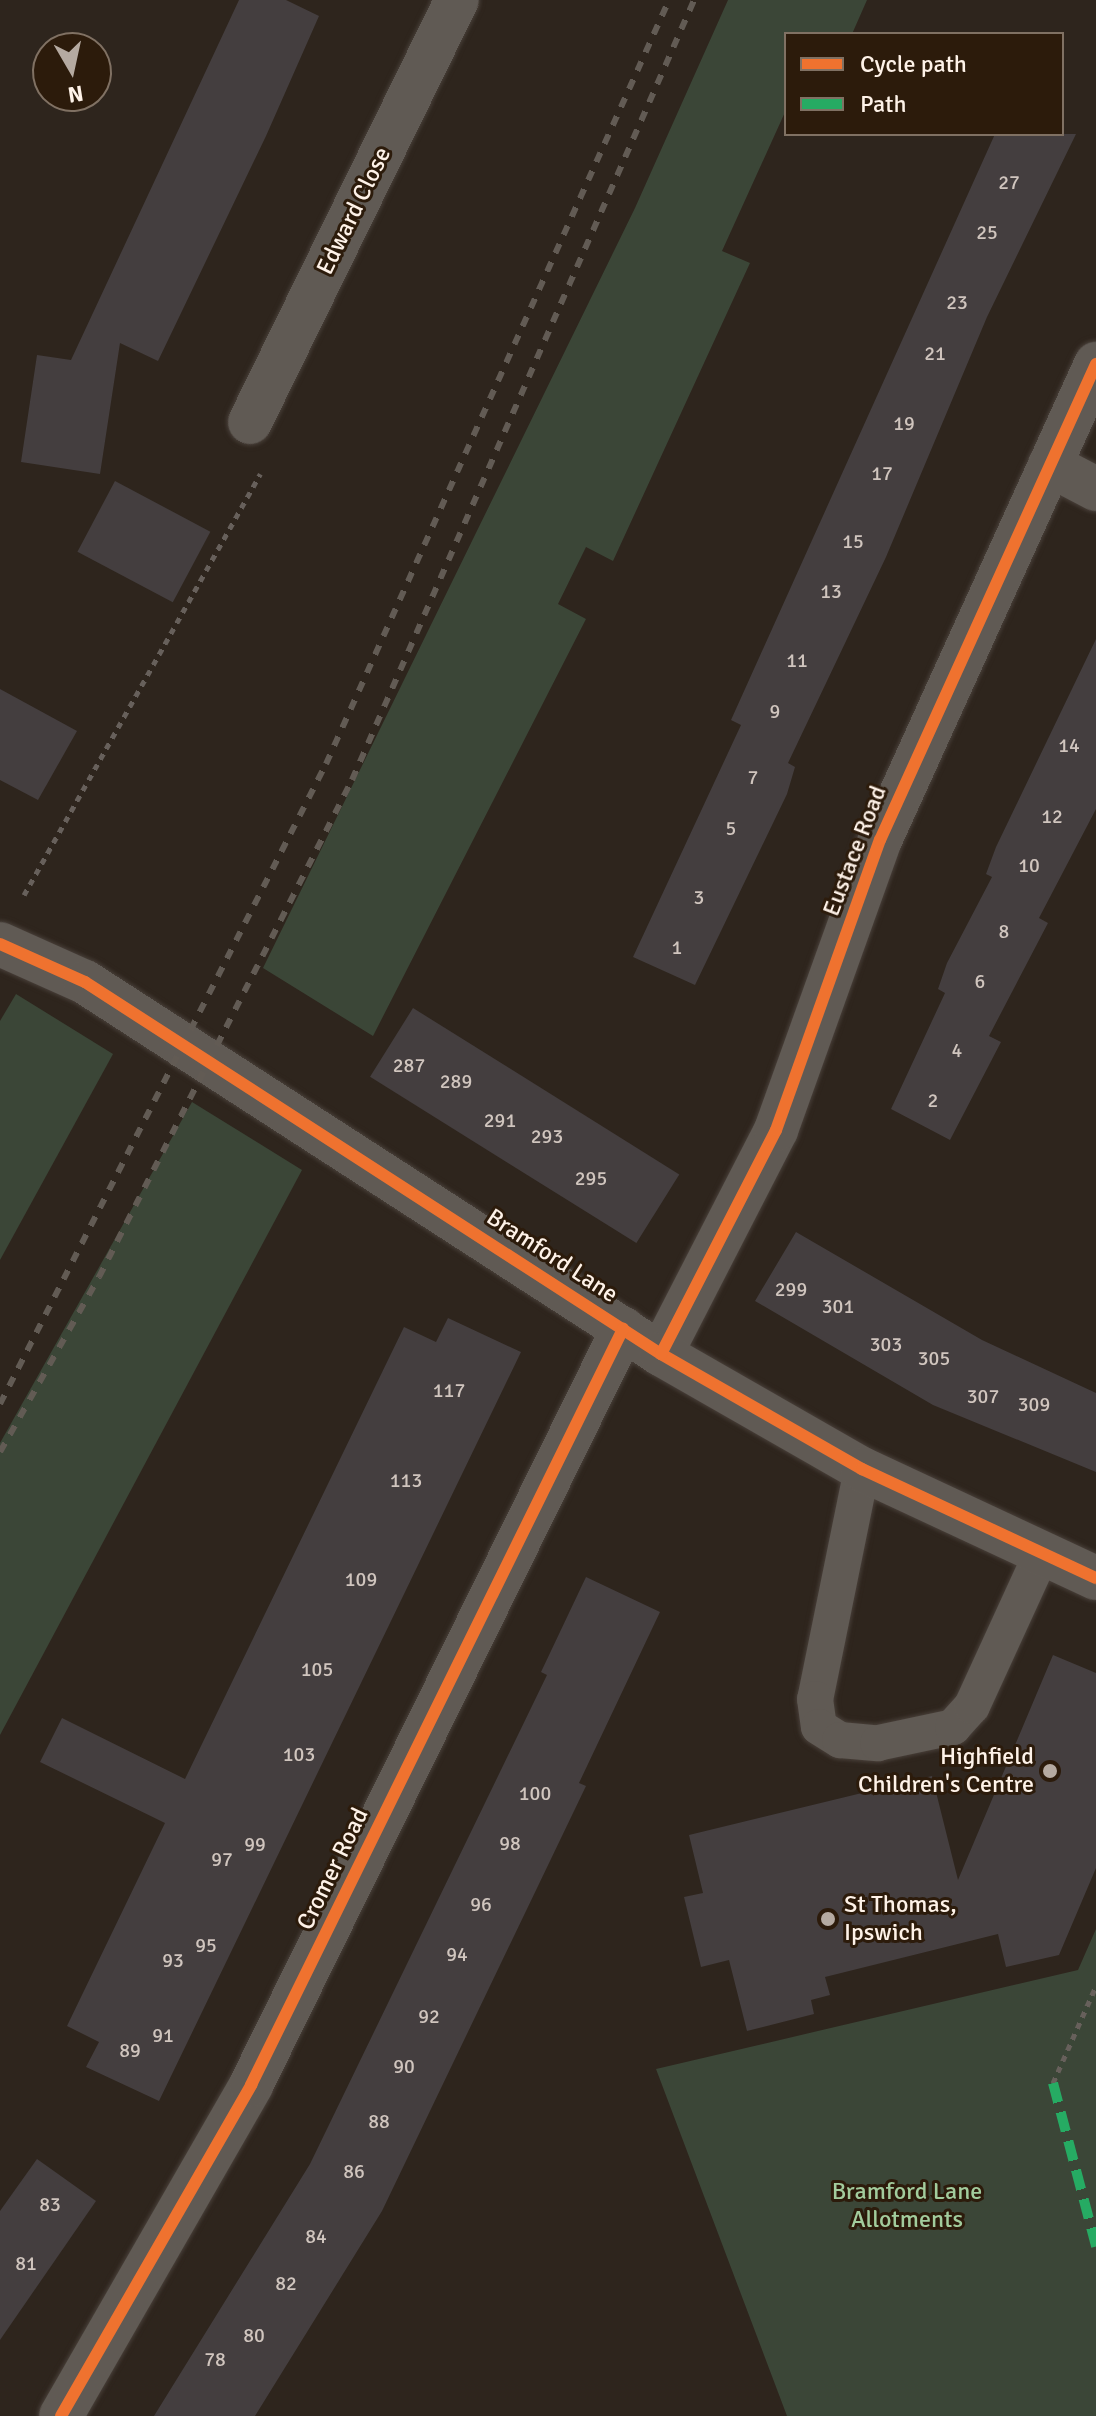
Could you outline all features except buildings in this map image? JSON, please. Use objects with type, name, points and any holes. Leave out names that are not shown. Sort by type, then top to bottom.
[{"type":"street","name":"Edward Close","points":[[250,422],[457,0]]},
{"type":"street","name":"Eustace Road","points":[[661,1354],[776,1130],[880,840],[1096,364]]},
{"type":"street","points":[[1050,465],[1096,489]]},
{"type":"street","name":"Bramford Lane","points":[[9,925],[85,982],[661,1354],[862,1469],[1096,1578]]},
{"type":"street","name":"Cromer Road","points":[[61,2416],[237,2112],[623,1329]]},
{"type":"lane","points":[[862,1469],[815,1699],[819,1727],[840,1740],[878,1743],[953,1727],[972,1706],[1041,1555]]},
{"type":"path","points":[[9,925],[260,475],[250,422]]},
{"type":"path","points":[[1053,2083],[1096,1986]]},
{"type":"green space","points":[[728,0],[867,0],[853,32],[784,32],[784,114],[722,251],[750,263],[613,561],[586,547],[558,604],[586,619],[373,1036],[263,968],[635,208]]},
{"type":"green space","points":[[16,994],[113,1054],[0,1260],[0,1021]]},
{"type":"green space","points":[[192,1102],[302,1170],[0,1735],[0,1443]]},
{"type":"green space","name":"Bramford Lane Allotments","points":[[1096,1929],[1096,2416],[787,2416],[656,2069],[1078,1970]]},
{"type":"railway","points":[[0,1404],[326,764],[669,0]]},
{"type":"railway","points":[[0,1452],[99,1277],[352,780],[694,0]]},
{"type":"marked path","points":[[1053,2083],[1096,2246]]},
{"type":"cycle path","points":[[661,1354],[776,1130],[880,840],[1096,364]]},
{"type":"cycle path","points":[[0,944],[85,982],[661,1354],[862,1469],[1096,1578]]},
{"type":"cycle path","points":[[61,2416],[251,2085],[623,1329]]},
{"type":"place","name":"Highfield Children's Centre","points":[[1050,1771]]},
{"type":"place","name":"St Thomas, Ipswich","points":[[828,1919]]}]
